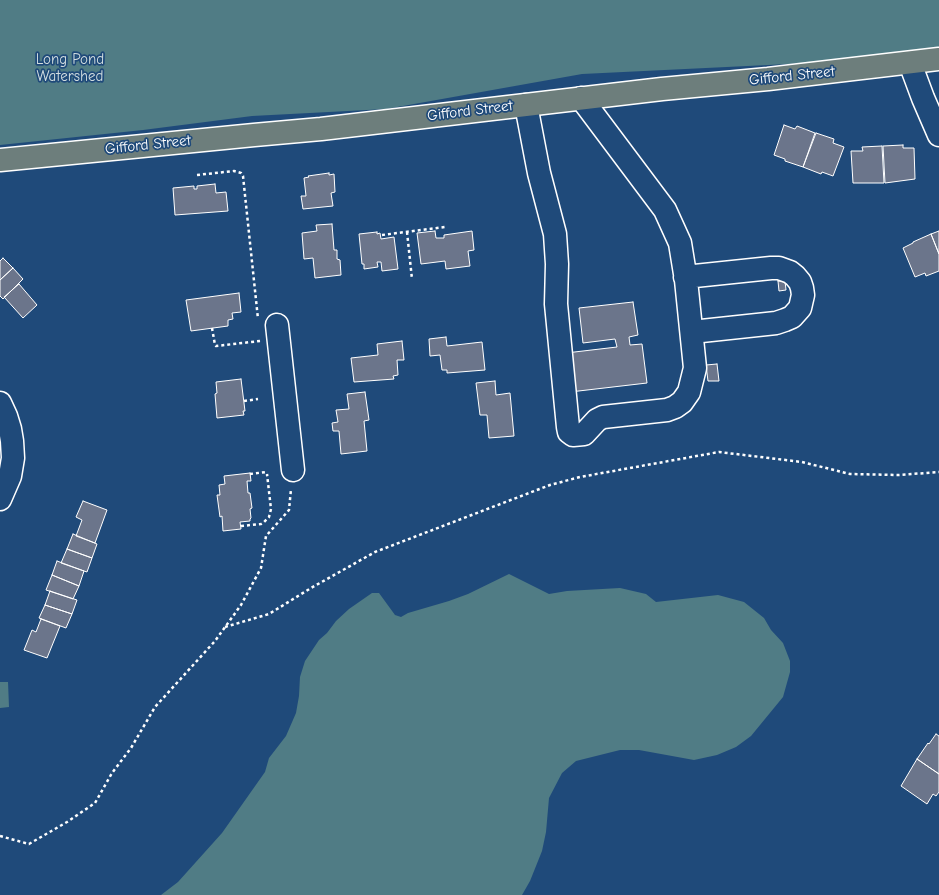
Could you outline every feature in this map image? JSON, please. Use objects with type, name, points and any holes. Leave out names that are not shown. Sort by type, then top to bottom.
[{"type":"main road","name":"Gifford Street","points":[[0,160],[246,135],[321,130],[526,104],[939,59]]},
{"type":"street","points":[[910,63],[939,134]]},
{"type":"street","points":[[526,104],[539,173],[554,234],[557,264],[556,304],[568,427],[569,432],[573,435],[584,434],[603,417],[667,410],[682,402],[689,392],[694,374],[695,361],[680,243],[665,210],[581,98]]},
{"type":"street","points":[[685,277],[779,268],[790,272],[795,276],[800,282],[803,295],[800,308],[792,317],[786,320],[776,323],[692,332]]},
{"type":"street","points":[[267,333],[293,470]]},
{"type":"street","points":[[0,403],[10,429],[13,458],[10,476],[0,499]]},
{"type":"path","points":[[197,175],[234,171],[241,172],[243,176],[267,333],[216,346],[212,328]]},
{"type":"path","points":[[382,235],[445,227]]},
{"type":"path","points":[[407,232],[412,279]]},
{"type":"path","points":[[244,401],[258,399]]},
{"type":"path","points":[[225,627],[269,614],[311,588],[375,552],[550,485],[580,477],[719,452],[802,462],[850,474],[899,475],[939,472]]},
{"type":"path","points":[[0,836],[29,844],[67,822],[95,803],[112,773],[130,748],[155,707],[215,641],[242,605],[261,568],[266,536],[289,510],[293,470]]},
{"type":"path","points":[[241,526],[261,524],[270,517],[271,510],[267,473],[250,474]]},
{"type":"green space","name":"Long Pond Watershed","points":[[0,0],[939,0],[939,53],[871,60],[582,74],[386,109],[252,116],[143,130],[0,145]]},
{"type":"green space","points":[[509,574],[549,594],[567,591],[620,588],[646,594],[656,602],[718,595],[744,602],[764,618],[771,630],[783,643],[790,661],[790,672],[783,697],[751,736],[736,747],[717,755],[694,760],[639,750],[620,750],[576,761],[562,773],[549,798],[546,832],[542,851],[530,881],[522,895],[161,895],[178,882],[222,833],[265,772],[269,758],[286,736],[296,713],[300,677],[305,661],[319,640],[349,609],[372,593],[379,593],[395,615],[401,617],[408,613],[468,594]]},
{"type":"green space","points":[[0,682],[8,682],[9,707],[0,708]]},
{"type":"building","points":[[784,125],[795,129],[797,126],[815,133],[803,167],[785,161],[785,159],[774,155]]},
{"type":"building","points":[[816,133],[834,139],[833,143],[844,147],[833,176],[822,172],[821,174],[803,167]]},
{"type":"building","points":[[903,145],[903,148],[914,148],[915,179],[885,183],[883,146]]},
{"type":"building","points":[[882,146],[884,183],[853,183],[851,151],[863,151],[862,147]]},
{"type":"building","points":[[329,173],[329,175],[334,174],[335,192],[331,193],[333,206],[303,209],[301,196],[306,196],[304,178]]},
{"type":"building","points":[[215,184],[216,193],[226,192],[228,211],[175,215],[173,188],[194,186],[194,189],[197,189],[197,186]]},
{"type":"building","points":[[332,224],[334,250],[337,250],[337,259],[340,260],[341,275],[315,278],[313,258],[304,259],[302,233],[317,231],[316,225]]},
{"type":"building","points":[[435,231],[436,238],[444,238],[444,235],[472,231],[474,250],[468,251],[470,266],[446,269],[445,261],[421,264],[417,233]]},
{"type":"building","points":[[939,231],[939,254],[931,234]]},
{"type":"building","points":[[377,232],[377,234],[380,233],[381,239],[394,237],[398,269],[382,271],[381,262],[377,262],[378,267],[364,269],[364,264],[362,264],[359,234]]},
{"type":"building","points":[[931,234],[939,254],[939,271],[926,276],[925,273],[915,277],[903,248]]},
{"type":"building","points":[[3,258],[13,268],[0,280],[0,261]]},
{"type":"building","points":[[13,268],[23,279],[3,299],[0,296],[0,280]]},
{"type":"building","points":[[778,281],[785,281],[786,290],[779,291]]},
{"type":"building","points":[[19,284],[37,305],[23,318],[4,297]]},
{"type":"building","points":[[239,293],[241,312],[232,313],[233,319],[228,320],[228,326],[191,331],[186,300]]},
{"type":"building","points":[[633,302],[638,335],[629,337],[630,345],[642,344],[647,383],[570,392],[566,353],[617,347],[615,339],[583,343],[579,308]]},
{"type":"building","points":[[446,337],[447,346],[482,342],[485,370],[447,373],[447,370],[442,370],[440,355],[430,356],[429,339]]},
{"type":"building","points":[[402,341],[404,360],[397,360],[398,375],[393,376],[394,379],[354,382],[351,358],[378,355],[377,344]]},
{"type":"building","points":[[717,364],[719,381],[708,381],[706,365]]},
{"type":"building","points":[[241,379],[245,411],[243,411],[244,415],[217,418],[215,394],[217,393],[216,382]]},
{"type":"building","points":[[495,381],[496,395],[510,393],[514,436],[489,438],[487,415],[480,415],[476,383]]},
{"type":"building","points":[[365,392],[369,420],[364,421],[367,451],[341,454],[339,431],[333,431],[332,423],[338,422],[336,410],[349,409],[347,394]]},
{"type":"building","points":[[250,473],[251,481],[247,481],[248,493],[250,493],[252,508],[250,509],[250,521],[240,522],[241,529],[223,531],[222,516],[220,517],[217,495],[220,495],[219,485],[225,484],[224,476]]},
{"type":"building","points":[[83,501],[107,510],[95,543],[76,536],[82,520],[76,517]]},
{"type":"building","points":[[73,534],[97,544],[92,558],[67,549]]},
{"type":"building","points":[[67,549],[92,558],[87,572],[61,563]]},
{"type":"building","points":[[57,561],[84,571],[79,586],[52,575]]},
{"type":"building","points":[[52,575],[79,586],[73,599],[46,590]]},
{"type":"building","points":[[50,591],[77,600],[72,614],[45,605]]},
{"type":"building","points":[[45,605],[72,614],[66,628],[39,618]]},
{"type":"building","points":[[41,619],[60,626],[47,658],[24,650],[32,630],[36,632]]},
{"type":"building","points":[[936,734],[939,736],[939,774],[917,759]]},
{"type":"building","points":[[917,759],[939,774],[939,792],[936,796],[933,794],[927,804],[901,786]]}]
